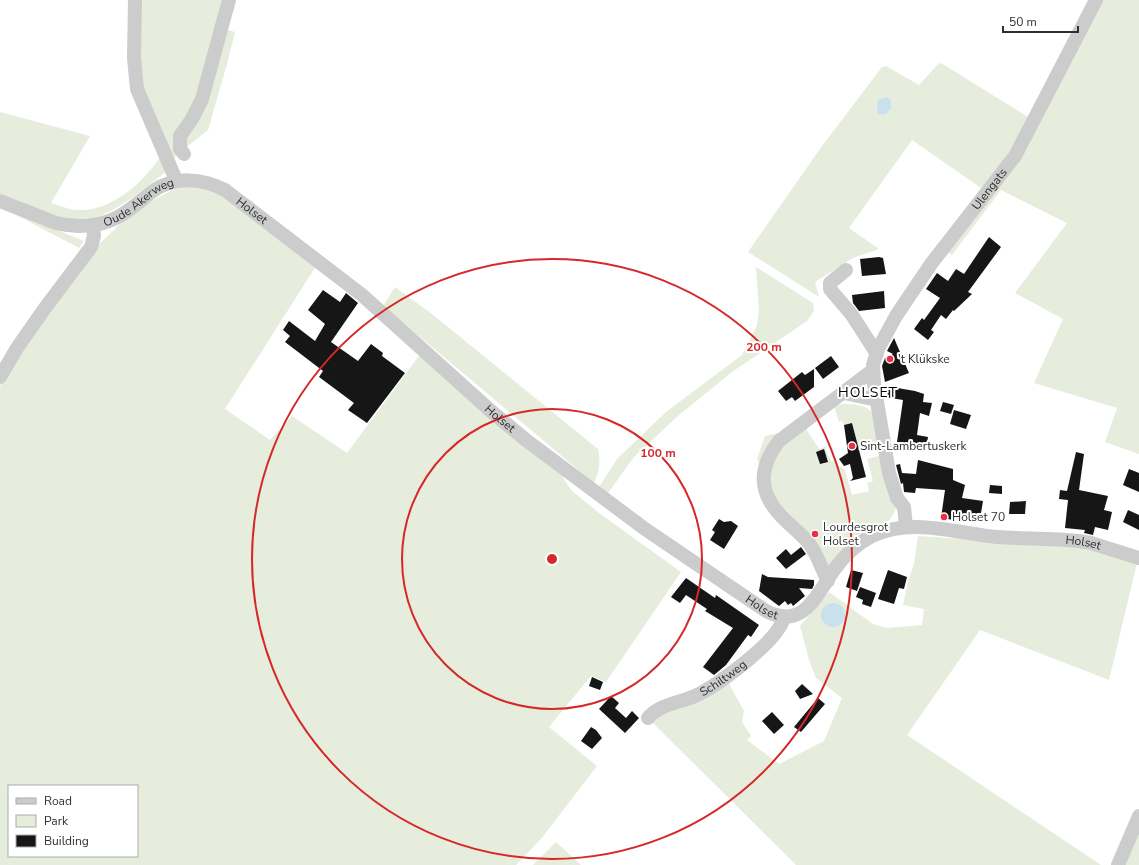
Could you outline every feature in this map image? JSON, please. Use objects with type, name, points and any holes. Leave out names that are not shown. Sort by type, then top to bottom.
[{"type":"street","name":"Oude Akerweg","points":[[0,377],[17,348],[45,308],[91,247],[94,236],[93,225],[118,217],[155,190],[176,180],[137,89],[134,58],[135,0]]},
{"type":"street","points":[[184,154],[180,149],[180,136],[192,119],[202,99],[229,0]]},
{"type":"street","name":"Ulengats","points":[[873,370],[877,354],[896,316],[914,287],[964,220],[1015,156],[1096,0]]},
{"type":"street","name":"Holset","points":[[176,180],[200,181],[218,186],[244,204],[362,295],[492,412],[551,459],[679,553],[766,611],[784,617],[798,614],[808,607],[850,551],[862,542],[886,530],[906,526],[936,528],[996,537],[1079,541],[1091,543],[1139,558]]},
{"type":"street","points":[[0,201],[56,223],[70,226],[93,225]]},
{"type":"street","points":[[846,270],[830,283],[830,289],[852,316],[877,354]]},
{"type":"street","points":[[828,581],[808,542],[782,517],[770,501],[764,483],[766,460],[779,441],[873,370]]},
{"type":"street","points":[[873,370],[890,473],[897,498],[904,507],[906,526]]},
{"type":"street","points":[[844,393],[877,400]]},
{"type":"street","name":"Schiltweg","points":[[648,718],[656,710],[699,694],[734,672],[776,633],[783,623],[784,617]]},
{"type":"street","points":[[1118,865],[1139,816]]},
{"type":"green space","points":[[140,0],[226,0],[178,154],[171,161],[148,107],[140,76]]},
{"type":"green space","points":[[1100,0],[1139,0],[1139,454],[1105,442],[1117,408],[1034,383],[1063,319],[1015,293],[1067,223],[1001,190],[952,255],[945,250],[1005,168]]},
{"type":"green space","points":[[224,29],[235,32],[208,130],[184,149],[188,129]]},
{"type":"green space","points":[[941,63],[1028,117],[1008,154],[981,188],[912,140],[849,228],[879,249],[853,258],[815,282],[819,297],[748,252],[822,146],[882,67],[886,66],[919,85],[937,65]]},
{"type":"green space","points":[[0,112],[90,136],[51,203],[74,210],[90,209],[102,206],[126,194],[146,176],[161,156],[167,171],[135,196],[110,212],[84,220],[72,220],[55,215],[0,194]]},
{"type":"green space","points":[[209,181],[318,263],[225,409],[270,440],[292,416],[347,453],[421,353],[561,469],[564,479],[571,490],[599,513],[681,572],[606,682],[591,676],[549,727],[597,766],[541,839],[516,865],[0,865],[0,386],[16,360],[90,253],[120,224],[145,204],[181,186]]},
{"type":"green space","points":[[3,208],[84,241],[79,248]]},
{"type":"green space","points":[[756,267],[813,303],[814,311],[807,321],[732,372],[679,415],[634,457],[608,493],[599,487],[617,459],[666,412],[742,355],[757,325],[759,310]]},
{"type":"green space","points":[[395,287],[432,314],[598,449],[599,466],[594,483],[383,306]]},
{"type":"green space","points":[[843,404],[863,406],[873,414],[876,420],[882,447],[859,451],[852,423],[844,425],[842,421],[839,422],[834,406]]},
{"type":"green space","points":[[805,427],[819,449],[825,447],[831,461],[836,460],[838,465],[845,470],[852,495],[869,491],[867,483],[873,481],[867,459],[883,455],[896,509],[891,518],[884,525],[829,566],[775,501],[767,475],[757,459],[765,436]]},
{"type":"green space","points":[[918,536],[1081,547],[1137,563],[1109,680],[980,630],[907,735],[1101,865],[796,865],[651,721],[654,718],[729,684],[744,711],[742,722],[751,736],[747,740],[779,764],[824,741],[842,698],[816,678],[809,660],[800,626],[829,592],[873,624],[887,628],[922,625],[924,609],[903,605],[908,581],[914,564]]},
{"type":"green space","points":[[1139,827],[1139,865],[1123,865]]},
{"type":"green space","points":[[556,842],[581,865],[533,865]]},
{"type":"water","points":[[886,97],[891,100],[891,108],[886,114],[879,115],[877,111],[878,100]]},
{"type":"water","points":[[833,603],[842,606],[845,615],[842,624],[833,627],[824,624],[821,615],[824,606]]},
{"type":"building","points":[[989,237],[1001,247],[968,292],[972,294],[954,311],[953,310],[946,319],[941,315],[931,330],[934,332],[928,340],[914,329],[922,318],[924,320],[940,298],[926,289],[937,273],[948,281],[956,269],[964,274]]},
{"type":"building","points":[[883,258],[886,274],[862,276],[860,259]]},
{"type":"building","points":[[323,290],[340,302],[346,293],[358,303],[331,342],[358,361],[371,344],[383,353],[382,356],[405,373],[367,423],[348,410],[354,403],[319,377],[323,371],[285,342],[290,336],[283,330],[289,321],[315,341],[325,324],[308,310]]},
{"type":"building","points":[[884,291],[885,308],[859,311],[853,303],[852,295]]},
{"type":"building","points":[[894,338],[909,373],[885,382],[882,366],[885,358],[893,354],[887,351]]},
{"type":"building","points":[[831,356],[839,367],[823,379],[815,368]]},
{"type":"building","points":[[814,369],[814,387],[795,401],[792,397],[786,401],[778,391],[802,372],[805,375]]},
{"type":"building","points":[[886,386],[924,394],[923,402],[932,403],[929,416],[920,413],[917,435],[928,437],[926,449],[904,445],[905,443],[897,442],[903,400],[885,397]]},
{"type":"building","points":[[943,402],[954,405],[951,414],[940,411]]},
{"type":"building","points":[[954,410],[971,415],[966,429],[950,424]]},
{"type":"building","name":"Sint-Lambertuskerk","points":[[852,423],[866,477],[850,481],[853,478],[850,464],[844,466],[839,459],[848,453],[844,425]]},
{"type":"building","points":[[824,449],[828,462],[820,464],[816,452]]},
{"type":"building","points":[[1076,452],[1084,454],[1079,490],[1108,496],[1104,510],[1112,512],[1108,530],[1095,527],[1093,535],[1084,533],[1085,530],[1065,528],[1068,500],[1059,499],[1060,490],[1067,491]]},
{"type":"building","points":[[918,460],[953,469],[953,480],[965,485],[962,498],[983,501],[981,513],[977,513],[976,518],[954,515],[954,520],[941,518],[945,490],[916,488],[915,493],[904,492],[903,483],[901,484],[896,465],[900,464],[902,473],[916,474]]},
{"type":"building","points":[[1129,469],[1139,473],[1139,492],[1123,485]]},
{"type":"building","points":[[990,485],[1002,486],[1002,494],[989,493]]},
{"type":"building","points":[[1026,501],[1025,514],[1009,514],[1010,502]]},
{"type":"building","points":[[1128,510],[1139,515],[1139,530],[1123,522]]},
{"type":"building","points":[[719,519],[724,522],[731,521],[738,526],[724,549],[710,540],[715,532],[712,530]]},
{"type":"building","points":[[801,547],[806,554],[786,569],[776,558],[786,549],[791,555]]},
{"type":"building","points":[[851,570],[863,573],[857,591],[846,587]]},
{"type":"building","points":[[888,570],[907,577],[904,589],[899,588],[894,604],[878,599]]},
{"type":"building","points":[[762,574],[768,577],[814,580],[814,585],[812,589],[799,588],[805,596],[793,606],[791,603],[788,605],[785,601],[779,606],[759,591]]},
{"type":"building","points":[[686,578],[715,598],[716,595],[759,625],[751,637],[748,635],[726,665],[714,675],[703,667],[733,628],[705,611],[707,609],[686,595],[680,603],[671,597]]},
{"type":"building","points":[[860,587],[876,593],[871,607],[862,604],[863,600],[856,597]]},
{"type":"building","points":[[592,677],[603,682],[600,690],[589,686]]},
{"type":"building","points":[[802,684],[813,694],[800,699],[795,691]]},
{"type":"building","points":[[611,696],[619,703],[615,708],[626,718],[632,711],[639,718],[625,733],[599,709]]},
{"type":"building","points":[[818,698],[825,704],[801,732],[794,727]]},
{"type":"building","points":[[772,712],[784,725],[774,734],[762,721]]},
{"type":"building","points":[[591,727],[596,730],[602,738],[592,749],[581,741]]},
{"type":"place","name":"'t Klükske","points":[[890,359]]},
{"type":"place","name":"Sint-Lambertuskerk","points":[[852,446]]},
{"type":"place","name":"Holset 70","points":[[944,517]]},
{"type":"place","name":"Lourdesgrot Holset","points":[[815,534]]},
{"type":"district","name":"HOLSET","points":[[868,392]]}]
